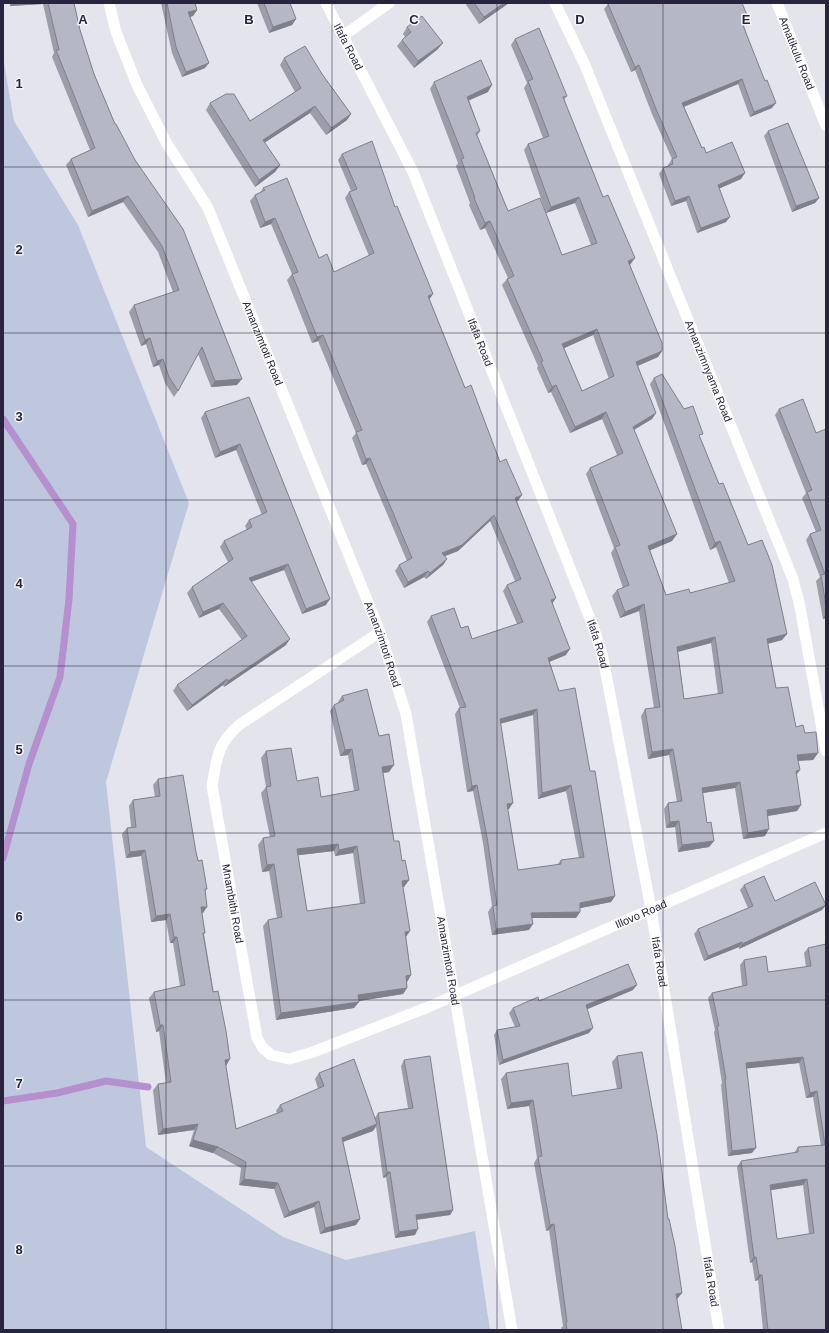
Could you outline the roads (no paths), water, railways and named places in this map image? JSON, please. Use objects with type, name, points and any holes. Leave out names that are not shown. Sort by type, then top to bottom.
[{"type":"street","name":"Amanzimtoti Road","points":[[109,3],[116,32],[137,85],[166,142],[208,208],[380,632],[406,714],[512,1330]]},
{"type":"street","name":"Ifafa Road","points":[[326,3],[413,172],[593,626],[603,658],[651,909],[719,1330]]},
{"type":"street","points":[[343,36],[389,3]]},
{"type":"street","name":"Amanzimnyama Road","points":[[555,3],[584,63],[793,579],[800,607],[826,751]]},
{"type":"street","name":"Amatikulu Road","points":[[777,3],[826,126]]},
{"type":"street","name":"Mnambithi Road","points":[[380,632],[239,725],[227,736],[218,753],[212,786],[257,1038],[262,1048],[270,1055],[289,1059],[313,1052],[419,1011],[455,994]]},
{"type":"street","name":"Illovo Road","points":[[455,994],[826,833]]},
{"type":"waterway","points":[[3,419],[73,524],[69,599],[60,677],[29,764],[3,858]]},
{"type":"waterway","points":[[3,1101],[57,1093],[106,1081],[148,1087]]}]
